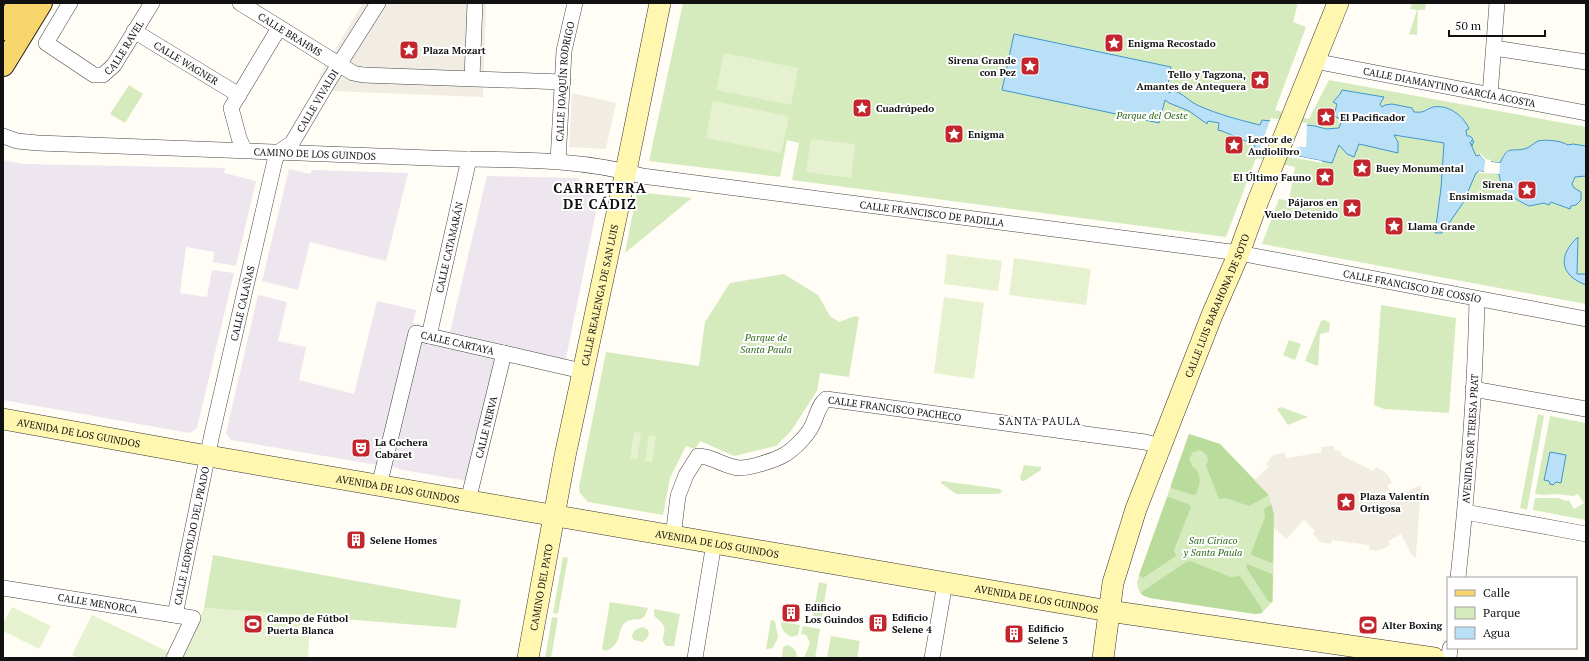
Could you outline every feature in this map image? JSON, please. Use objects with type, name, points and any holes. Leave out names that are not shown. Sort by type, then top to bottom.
[{"type":"main road","name":"CALLE REALENGA DE SAN LUIS","points":[[553,516],[582,371],[626,171],[660,3]]},
{"type":"main road","name":"CALLE LUIS BARAHONA DE SOTO","points":[[1103,658],[1113,583],[1136,509],[1212,315],[1239,253],[1258,201],[1338,3]]},
{"type":"main road","points":[[3,65],[19,11]]},
{"type":"main road","name":"AVENIDA DE LOS GUINDOS","points":[[3,420],[673,537],[1109,611],[1434,658]]},
{"type":"main road","name":"CAMINO DEL PATO","points":[[528,658],[553,516]]},
{"type":"street","name":"CALLE RAVEL","points":[[70,3],[46,43],[94,75],[103,75],[114,65],[152,3]]},
{"type":"street","name":"CALLE BRAHMS","points":[[240,3],[339,66]]},
{"type":"street","points":[[378,3],[339,66],[353,73],[363,75],[563,82]]},
{"type":"street","points":[[472,78],[474,3]]},
{"type":"street","name":"CALLE JOAQUÍN RODRIGO","points":[[558,161],[564,51],[575,3]]},
{"type":"street","points":[[1490,95],[1497,3]]},
{"type":"street","points":[[244,150],[239,138],[235,102],[279,28]]},
{"type":"street","name":"CALLE WAGNER","points":[[134,31],[235,102]]},
{"type":"street","points":[[1494,48],[1586,62]]},
{"type":"street","name":"CALLE DIAMANTINO GARCÍA ACOSTA","points":[[1314,61],[1586,113]]},
{"type":"street","name":"CALLE VIVALDI","points":[[279,152],[292,143],[339,66]]},
{"type":"street","name":"CAMINO DE LOS GUINDOS","points":[[3,136],[17,141],[38,143],[558,161],[626,171]]},
{"type":"street","name":"CALLE CALAÑAS","points":[[208,456],[275,160],[279,152]]},
{"type":"street","name":"CALLE CATAMARÁN","points":[[430,336],[469,159]]},
{"type":"street","name":"CALLE FRANCISCO DE PADILLA","points":[[626,171],[642,176],[1239,253]]},
{"type":"street","name":"CALLE FRANCISCO DE COSSÍO","points":[[1239,253],[1586,319]]},
{"type":"street","name":"AVENIDA SOR TERESA PRAT","points":[[1458,577],[1473,389],[1477,299]]},
{"type":"street","name":"CALLE CARTAYA","points":[[379,486],[416,333],[582,371]]},
{"type":"street","name":"CALLE NERVA","points":[[468,501],[504,353]]},
{"type":"street","points":[[1473,389],[1586,409]]},
{"type":"street","name":"CALLE FRANCISCO PACHECO","points":[[673,537],[678,496],[686,475],[698,456],[705,456],[725,466],[741,468],[760,464],[784,455],[799,442],[812,427],[821,404],[826,399],[1145,442],[1160,446]]},
{"type":"street","name":"CALLE LEOPOLDO DEL PRADO","points":[[175,615],[208,456]]},
{"type":"street","points":[[1464,512],[1586,534]]},
{"type":"street","points":[[695,658],[714,543]]},
{"type":"street","points":[[932,658],[945,583]]},
{"type":"street","name":"CALLE MENORCA","points":[[3,588],[193,618],[174,658]]},
{"type":"shaded area","name":"Plaza Mozart","points":[[363,3],[486,3],[483,97],[331,91],[319,76]]},
{"type":"shaded area","points":[[572,93],[616,103],[606,149],[569,147]]},
{"type":"shaded area","points":[[3,160],[24,164],[225,168],[224,173],[256,181],[236,266],[213,262],[214,252],[186,247],[180,293],[207,297],[212,270],[234,273],[197,428],[190,433],[3,400]]},
{"type":"shaded area","points":[[289,169],[310,174],[312,170],[408,173],[386,261],[310,242],[298,290],[262,281]]},
{"type":"shaded area","points":[[487,176],[578,178],[598,202],[566,358],[564,360],[501,345],[467,481],[231,440],[226,433],[258,295],[287,302],[278,341],[306,347],[299,380],[354,394],[377,301],[416,310],[413,323],[450,332]]},
{"type":"shaded area","name":"Plaza Valentín Ortigosa","points":[[1334,446],[1334,449],[1342,453],[1341,455],[1374,471],[1376,467],[1388,475],[1392,483],[1387,485],[1394,498],[1418,486],[1421,486],[1416,557],[1413,557],[1401,534],[1388,541],[1390,544],[1387,547],[1376,551],[1369,549],[1369,545],[1332,540],[1331,544],[1320,542],[1313,534],[1315,531],[1304,520],[1286,539],[1274,528],[1274,514],[1269,495],[1254,480],[1269,467],[1266,464],[1271,457],[1276,454],[1285,453],[1286,458],[1322,452],[1321,447]]},
{"type":"green space","name":"Parque del Oeste","points":[[683,3],[1298,3],[1293,22],[1306,27],[1275,110],[1309,119],[1329,80],[1586,127],[1586,304],[1262,244],[1279,199],[1289,201],[1295,167],[1256,158],[1226,237],[792,180],[799,143],[787,140],[780,177],[649,161]]},
{"type":"green space","points":[[1412,3],[1426,3],[1425,10],[1418,10],[1417,35],[1409,34],[1417,10],[1410,9]]},
{"type":"green space","points":[[724,53],[798,68],[791,105],[716,90]]},
{"type":"green space","points":[[129,85],[143,94],[125,123],[110,114]]},
{"type":"green space","points":[[713,101],[789,116],[781,153],[706,138]]},
{"type":"green space","points":[[811,139],[855,144],[851,178],[806,172]]},
{"type":"green space","points":[[637,192],[692,198],[625,253]]},
{"type":"green space","points":[[947,254],[1002,261],[998,291],[944,284]]},
{"type":"green space","points":[[1014,258],[1091,269],[1086,305],[1009,295]]},
{"type":"green space","name":"Parque de Santa Paula","points":[[784,274],[818,295],[830,316],[839,322],[855,316],[859,317],[849,377],[820,373],[817,391],[791,431],[776,446],[734,456],[700,441],[695,449],[686,446],[670,478],[663,515],[588,502],[580,493],[579,487],[606,352],[699,366],[705,322],[730,283]]},
{"type":"green space","points":[[944,297],[984,303],[974,379],[934,373]]},
{"type":"green space","points":[[1381,305],[1456,318],[1449,413],[1384,409],[1374,405]]},
{"type":"green space","points":[[1325,320],[1330,323],[1329,332],[1320,334],[1318,366],[1305,361],[1321,321]]},
{"type":"green space","points":[[1289,340],[1301,344],[1295,360],[1283,355]]},
{"type":"green space","points":[[1281,407],[1308,417],[1288,425],[1277,409]]},
{"type":"green space","points":[[1538,414],[1544,416],[1527,510],[1520,508]]},
{"type":"green space","points":[[1550,416],[1586,423],[1586,520],[1533,510],[1535,498],[1558,498],[1567,501],[1568,499],[1574,509],[1584,503],[1578,494],[1573,496],[1535,494]]},
{"type":"green space","points":[[634,432],[641,433],[637,459],[630,459]]},
{"type":"green space","name":"San Ciriaco y Santa Paula","points":[[1189,434],[1220,444],[1269,495],[1274,514],[1273,601],[1262,613],[1255,614],[1150,598],[1144,596],[1139,591],[1137,582]]},
{"type":"green space","points":[[1189,434],[1220,444],[1269,495],[1249,506],[1226,498],[1219,499],[1206,466],[1208,460],[1207,455],[1200,450],[1193,452],[1189,459],[1192,466],[1198,472],[1200,478],[1196,494],[1193,495],[1171,488]]},
{"type":"green space","points":[[649,435],[656,436],[652,462],[645,461]]},
{"type":"green space","points":[[1024,465],[1041,467],[1041,470],[1022,481],[1020,478]]},
{"type":"green space","points":[[942,481],[1000,489],[1002,492],[998,494],[956,494],[941,483]]},
{"type":"green space","points":[[1169,497],[1188,504],[1191,507],[1174,550],[1176,556],[1143,578],[1139,575],[1167,498]]},
{"type":"green space","points":[[1272,504],[1274,514],[1273,561],[1271,563],[1252,555],[1251,553],[1265,517],[1264,509]]},
{"type":"green space","points":[[213,555],[461,600],[456,628],[204,608]]},
{"type":"green space","points":[[563,557],[568,558],[558,614],[553,613]]},
{"type":"green space","points":[[1190,561],[1231,577],[1240,576],[1262,609],[1262,613],[1255,614],[1150,598],[1142,595],[1141,593],[1143,591],[1186,562]]},
{"type":"green space","points":[[1247,564],[1272,574],[1272,603],[1268,601],[1246,567]]},
{"type":"green space","points":[[819,582],[827,584],[821,623],[812,622]]},
{"type":"green space","points":[[610,602],[648,608],[645,616],[641,619],[626,622],[623,625],[616,644],[605,651],[602,649]]},
{"type":"green space","points":[[12,607],[51,626],[39,649],[3,631],[3,624]]},
{"type":"green space","name":"Campo de Fútbol Puerta Blanca","points":[[204,608],[310,615],[308,658],[181,658]]},
{"type":"green space","points":[[654,609],[680,614],[674,646],[666,646],[664,643],[664,626],[654,615]]},
{"type":"green space","points":[[92,615],[171,653],[169,658],[78,658],[72,655]]},
{"type":"green space","points":[[552,617],[558,618],[551,658],[545,658]]},
{"type":"green space","points":[[771,620],[775,621],[778,637],[773,648],[766,649]]},
{"type":"green space","points":[[781,622],[800,625],[798,635],[792,637],[787,635],[781,625]]},
{"type":"green space","points":[[803,626],[820,629],[815,658],[804,658],[810,643],[806,635],[801,634]]},
{"type":"green space","points":[[643,627],[648,630],[649,634],[647,638],[643,642],[634,640],[632,637],[634,631]]},
{"type":"green space","points":[[831,636],[860,641],[857,658],[827,658]]},
{"type":"green space","points":[[787,645],[795,650],[797,658],[782,657],[783,647]]},
{"type":"water","points":[[1014,34],[1171,67],[1167,91],[1170,93],[1170,90],[1174,91],[1197,105],[1260,125],[1262,120],[1315,126],[1326,129],[1339,128],[1341,122],[1340,119],[1334,115],[1337,104],[1333,102],[1342,90],[1384,97],[1380,104],[1382,107],[1392,104],[1412,108],[1414,112],[1423,112],[1433,107],[1444,107],[1450,109],[1467,124],[1469,129],[1466,130],[1467,136],[1470,136],[1473,139],[1471,141],[1474,141],[1472,146],[1470,142],[1476,156],[1480,155],[1485,161],[1500,163],[1507,151],[1530,147],[1541,140],[1558,141],[1568,145],[1573,144],[1586,146],[1586,176],[1575,177],[1572,184],[1574,188],[1581,192],[1581,200],[1576,205],[1571,206],[1570,209],[1551,202],[1549,205],[1544,203],[1529,206],[1513,197],[1505,190],[1499,174],[1479,171],[1476,173],[1463,203],[1442,233],[1435,233],[1441,188],[1444,143],[1394,135],[1398,142],[1398,153],[1359,144],[1354,157],[1347,154],[1339,145],[1332,163],[1297,156],[1252,151],[1255,145],[1218,130],[1219,123],[1208,121],[1207,124],[1189,111],[1165,100],[1159,123],[1002,90]]},
{"type":"water","points":[[1578,237],[1577,274],[1586,274],[1586,285],[1577,281],[1571,276],[1566,270],[1564,264],[1567,251]]},
{"type":"water","points":[[1550,452],[1566,455],[1561,483],[1556,482],[1553,485],[1550,484],[1549,481],[1544,480]]},
{"type":"pier","points":[[1271,118],[1307,123],[1306,147],[1297,147],[1297,156],[1322,161],[1322,163],[1296,158],[1258,154]]},
{"type":"pier","points":[[1480,153],[1486,159],[1491,160],[1491,162],[1500,163],[1499,174],[1478,173],[1479,171],[1484,172],[1485,161]]},
{"type":"place","name":"Enigma Recostado","points":[[1114,43]]},
{"type":"place","name":"Plaza Mozart","points":[[409,50]]},
{"type":"place","name":"Sirena Grande con Pez","points":[[1030,66]]},
{"type":"place","name":"Tello y Tagzona, Amantes de Antequera","points":[[1260,80]]},
{"type":"place","name":"Cuadrúpedo","points":[[862,108]]},
{"type":"place","name":"El Pacificador","points":[[1326,117]]},
{"type":"place","name":"Enigma","points":[[954,134]]},
{"type":"place","name":"Lector de Audiolibro","points":[[1234,145]]},
{"type":"place","name":"Buey Monumental","points":[[1362,168]]},
{"type":"place","name":"El Último Fauno","points":[[1325,177]]},
{"type":"place","name":"Sirena Ensimismada","points":[[1527,190]]},
{"type":"place","name":"Pájaros en Vuelo Detenido","points":[[1352,208]]},
{"type":"place","name":"Llama Grande","points":[[1394,226]]},
{"type":"place","name":"La Cochera Cabaret","points":[[361,448]]},
{"type":"place","name":"Plaza Valentín Ortigosa","points":[[1346,502]]},
{"type":"place","name":"Selene Homes","points":[[356,540]]},
{"type":"place","name":"Edificio Los Guindos","points":[[791,613]]},
{"type":"place","name":"Edificio Selene 4","points":[[878,623]]},
{"type":"place","name":"Campo de Fútbol Puerta Blanca","points":[[253,624]]},
{"type":"place","name":"Alter Boxing","points":[[1368,625]]},
{"type":"place","name":"Edificio Selene 3","points":[[1014,634]]},
{"type":"district","name":"CARRETERA DE CÁDIZ","points":[[600,196]]},
{"type":"district","name":"SANTA PAULA","points":[[1040,421]]}]
